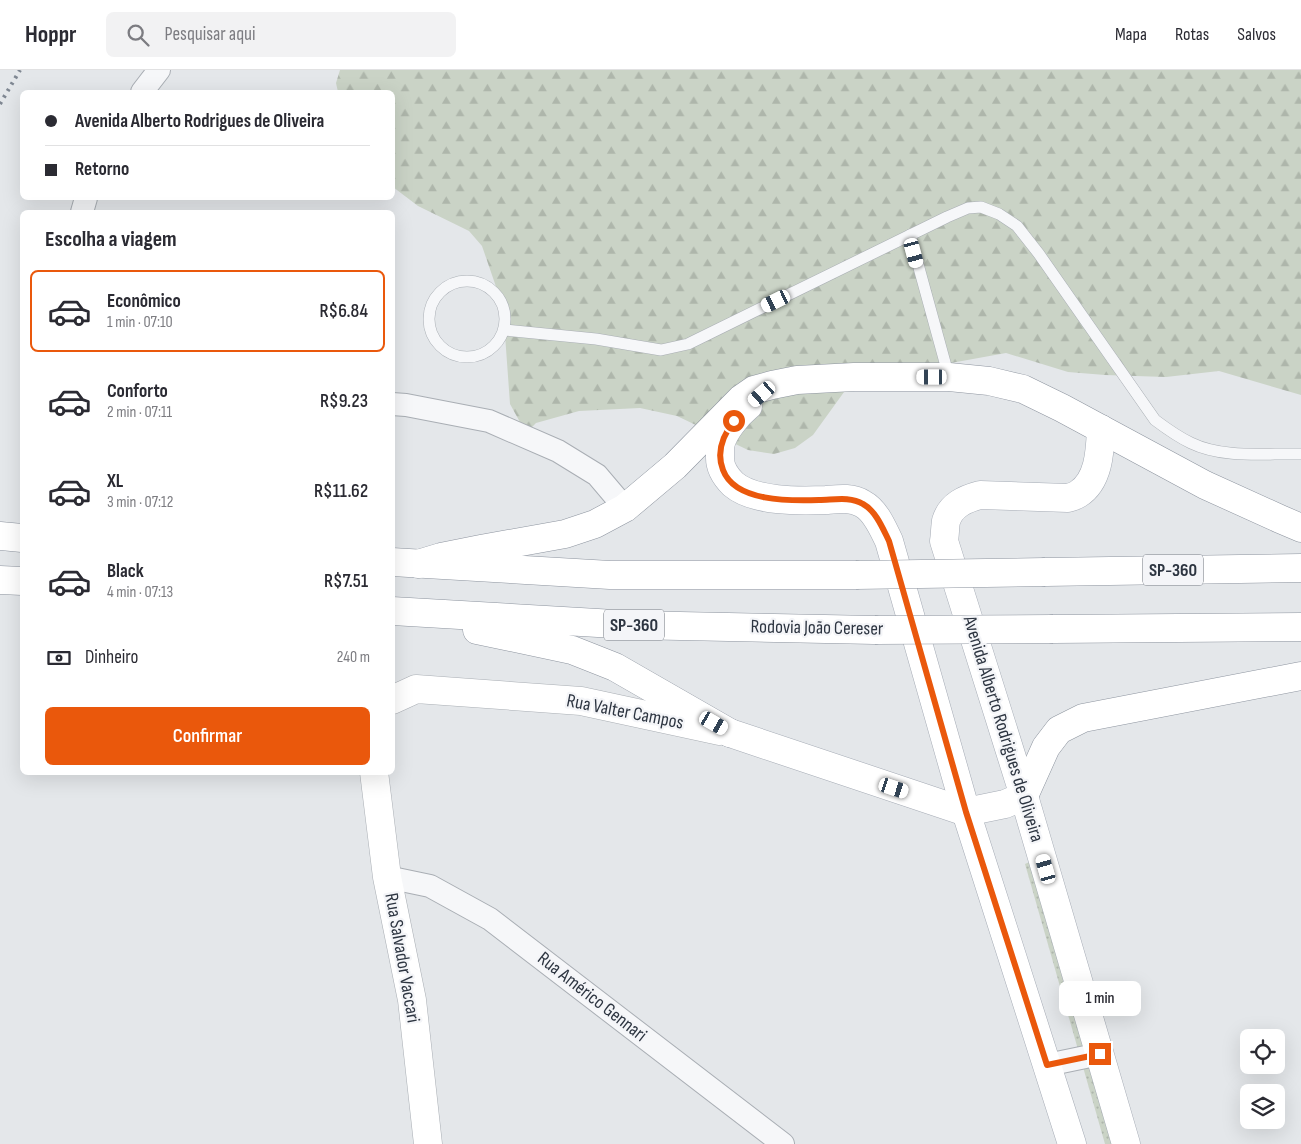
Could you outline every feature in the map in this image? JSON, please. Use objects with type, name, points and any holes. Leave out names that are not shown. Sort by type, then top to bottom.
[{"type":"main road","points":[[405,563],[565,534],[595,524],[624,508],[676,466],[741,399],[754,390],[797,380],[854,377],[949,377],[989,380],[1023,389],[1205,485],[1301,528]]},
{"type":"main road","points":[[772,385],[741,412],[728,430],[720,446],[720,462],[726,477],[738,488],[763,497],[782,500],[851,499],[864,504],[872,512],[889,541],[966,812],[1072,1144]]},
{"type":"main road","name":"Avenida Alberto Rodrigues de Oliveira","points":[[1101,430],[1096,471],[1091,481],[1080,493],[1068,498],[980,495],[968,499],[954,507],[946,521],[944,542],[1024,796],[1126,1144]]},
{"type":"main road","points":[[0,536],[20,538]]},
{"type":"main road","name":"SP-360","points":[[405,563],[610,576],[1301,568]]},
{"type":"main road","points":[[0,580],[20,581]]},
{"type":"main road","name":"Rodovia João Cereser","points":[[395,612],[632,625],[875,630],[1301,627]]},
{"type":"main road","points":[[395,613],[572,650],[615,667],[730,733]]},
{"type":"main road","points":[[966,812],[1005,804],[1024,796],[1046,747],[1054,736],[1059,730],[1083,718],[1301,676]]},
{"type":"main road","name":"Rua Valter Campos","points":[[395,699],[416,690],[581,701],[730,733],[966,812]]},
{"type":"main road","name":"Rua Salvador Vaccari","points":[[374,775],[388,878],[412,1000],[428,1144]]},
{"type":"street","points":[[144,90],[159,70]]},
{"type":"street","points":[[395,404],[406,404],[489,421],[558,451],[597,475],[624,508]]},
{"type":"street","name":"Rua Américo Gennari","points":[[388,878],[430,886],[490,919],[784,1144]]},
{"type":"street","points":[[1047,1065],[1100,1054]]},
{"type":"lane","points":[[504,330],[596,339],[660,350],[688,344],[948,217],[968,208],[981,206],[999,214],[1016,226],[1039,254],[1156,420],[1172,433],[1192,444],[1212,450],[1247,454],[1301,454]]},
{"type":"lane","points":[[910,235],[949,377]]},
{"type":"lane","points":[[477,282],[488,287],[497,295],[503,306],[506,318],[504,330],[499,341],[491,350],[481,356],[457,357],[446,352],[431,333],[428,321],[434,298],[453,283],[477,282]]},
{"type":"green space","points":[[340,70],[1301,70],[1301,395],[1219,371],[1166,377],[1068,372],[1006,353],[852,381],[813,435],[795,448],[774,454],[748,450],[677,416],[640,408],[579,411],[536,423],[526,433],[510,404],[503,307],[482,246],[469,231],[418,206],[395,189],[395,90],[338,90],[336,83]]},
{"type":"green space","points":[[1043,856],[1126,1144],[1105,1144],[1025,864]]},
{"type":"railway","points":[[0,104],[20,70]]},
{"type":"route","points":[[734,421],[720,446],[720,462],[726,477],[738,488],[763,497],[782,500],[851,499],[864,504],[872,512],[882,528],[889,541],[966,812],[1047,1065],[1100,1054]]}]
